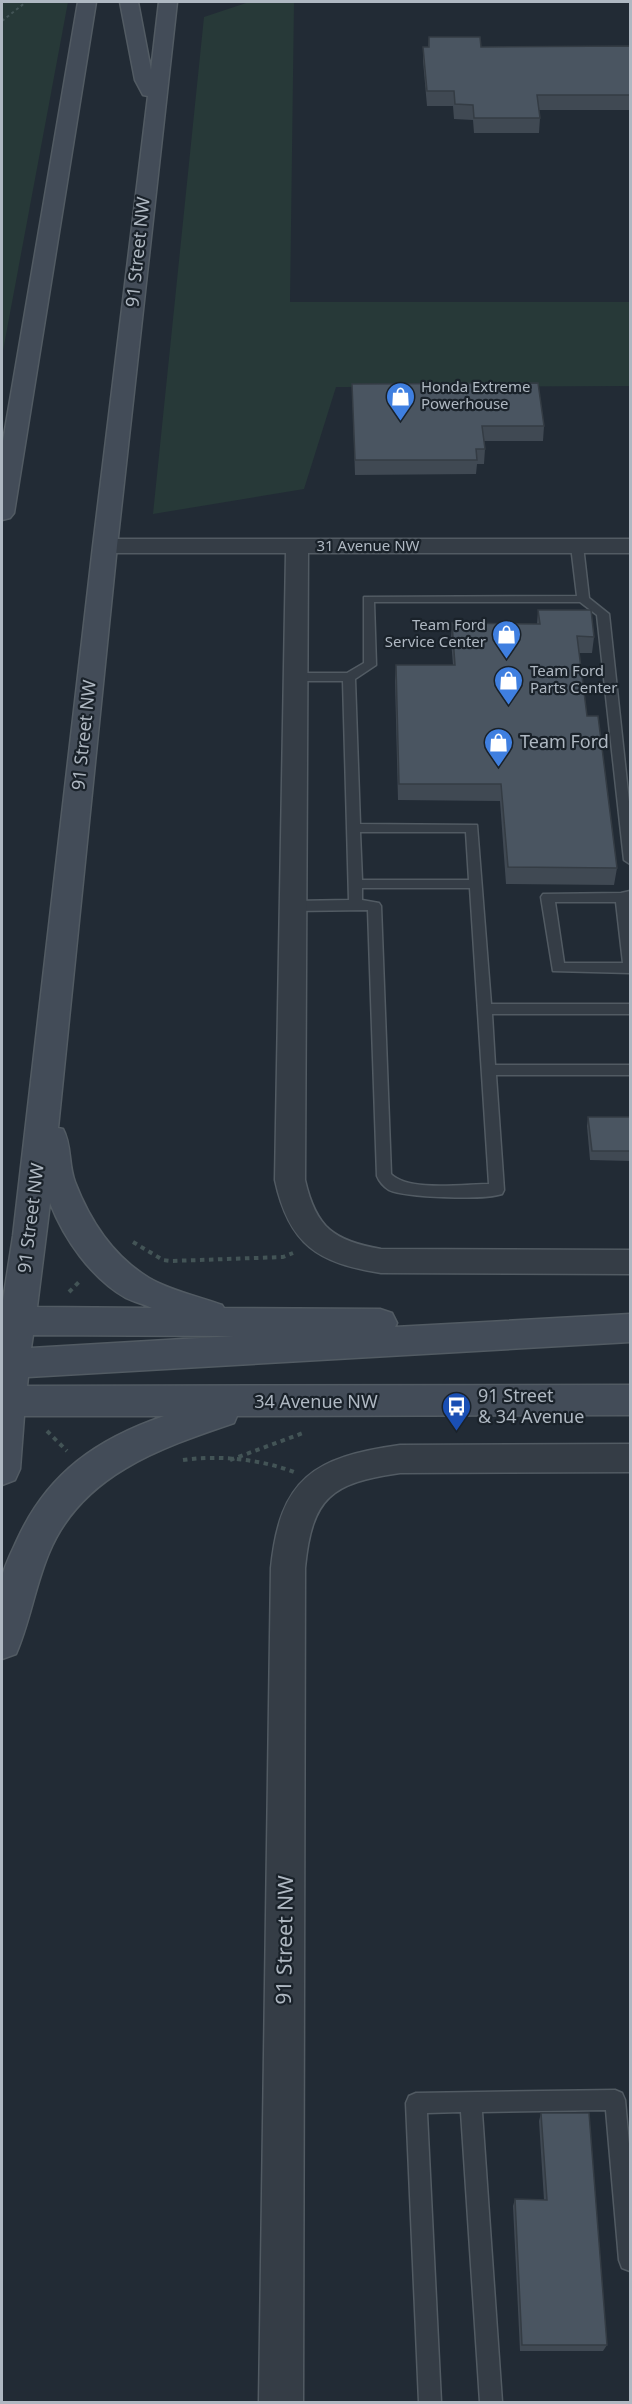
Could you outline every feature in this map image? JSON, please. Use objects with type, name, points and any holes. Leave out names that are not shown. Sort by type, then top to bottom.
[{"type":"main road","points":[[2,513],[87,2]]},
{"type":"main road","points":[[129,2],[144,80],[155,100]]},
{"type":"main road","name":"91 Street NW","points":[[2,1469],[7,1323],[30,1236],[155,100],[163,36],[175,5]]},
{"type":"main road","points":[[51,1036],[53,1167],[71,1214],[101,1259],[138,1288],[228,1323]]},
{"type":"main road","points":[[7,1323],[630,1323]]},
{"type":"main road","points":[[5,1384],[630,1328]]},
{"type":"main road","name":"34 Avenue NW","points":[[5,1384],[257,1402],[630,1400]]},
{"type":"main road","points":[[2,1641],[25,1564],[56,1505],[73,1487],[108,1457],[154,1434],[257,1402]]},
{"type":"street","name":"31 Avenue NW","points":[[105,546],[630,546]]},
{"type":"street","points":[[297,546],[290,1180],[298,1214],[320,1243],[358,1258],[381,1261],[630,1262]]},
{"type":"street","points":[[317,1485],[350,1468],[373,1462],[400,1459],[630,1458]]},
{"type":"street","name":"91 Street NW","points":[[281,2403],[289,1552],[298,1510],[317,1485]]},
{"type":"lane","points":[[577,546],[583,599]]},
{"type":"lane","points":[[295,677],[349,677],[370,665],[368,599],[583,599],[603,614],[630,860]]},
{"type":"lane","points":[[349,677],[356,904]]},
{"type":"lane","points":[[293,906],[356,904],[374,906],[384,1176],[393,1185],[412,1190],[497,1190],[472,828],[354,828]]},
{"type":"lane","points":[[355,884],[476,884]]},
{"type":"lane","points":[[630,963],[626,897],[548,897],[558,968],[630,968]]},
{"type":"lane","points":[[484,1009],[630,1009]]},
{"type":"lane","points":[[489,1070],[630,1070]]},
{"type":"lane","points":[[430,2403],[416,2103],[615,2100],[630,2260]]},
{"type":"lane","points":[[471,2102],[491,2403]]},
{"type":"path","points":[[2,21],[26,2]]},
{"type":"path","points":[[230,1460],[281,1466],[317,1485]]},
{"type":"shaded area","points":[[2,2],[68,2],[2,356]]},
{"type":"shaded area","points":[[249,2],[294,2],[290,302],[630,302],[630,386],[336,387],[304,489],[153,514],[204,17]]},
{"type":"building","points":[[429,37],[480,37],[481,47],[630,46],[630,95],[537,95],[540,118],[474,118],[473,105],[455,104],[454,91],[427,91],[423,47],[429,47]]},
{"type":"building","points":[[538,383],[544,426],[482,426],[485,449],[476,449],[477,460],[355,460],[352,384]]},
{"type":"building","name":"Team Ford","points":[[538,610],[591,610],[594,637],[577,636],[587,716],[598,716],[617,868],[508,867],[501,784],[399,784],[396,665],[455,665],[452,623],[540,624]]},
{"type":"building","points":[[588,1117],[630,1117],[630,1151],[592,1151]]},
{"type":"building","points":[[541,2113],[589,2113],[607,2345],[522,2345],[515,2199],[547,2200]]},
{"type":"place","name":"Honda Extreme Powerhouse","points":[[400,422]]},
{"type":"place","name":"Team Ford Service Center","points":[[507,660]]},
{"type":"place","name":"Team Ford Parts Center","points":[[509,706]]},
{"type":"place","name":"Team Ford","points":[[499,768]]},
{"type":"place","name":"91 Street & 34 Avenue","points":[[457,1432]]}]
